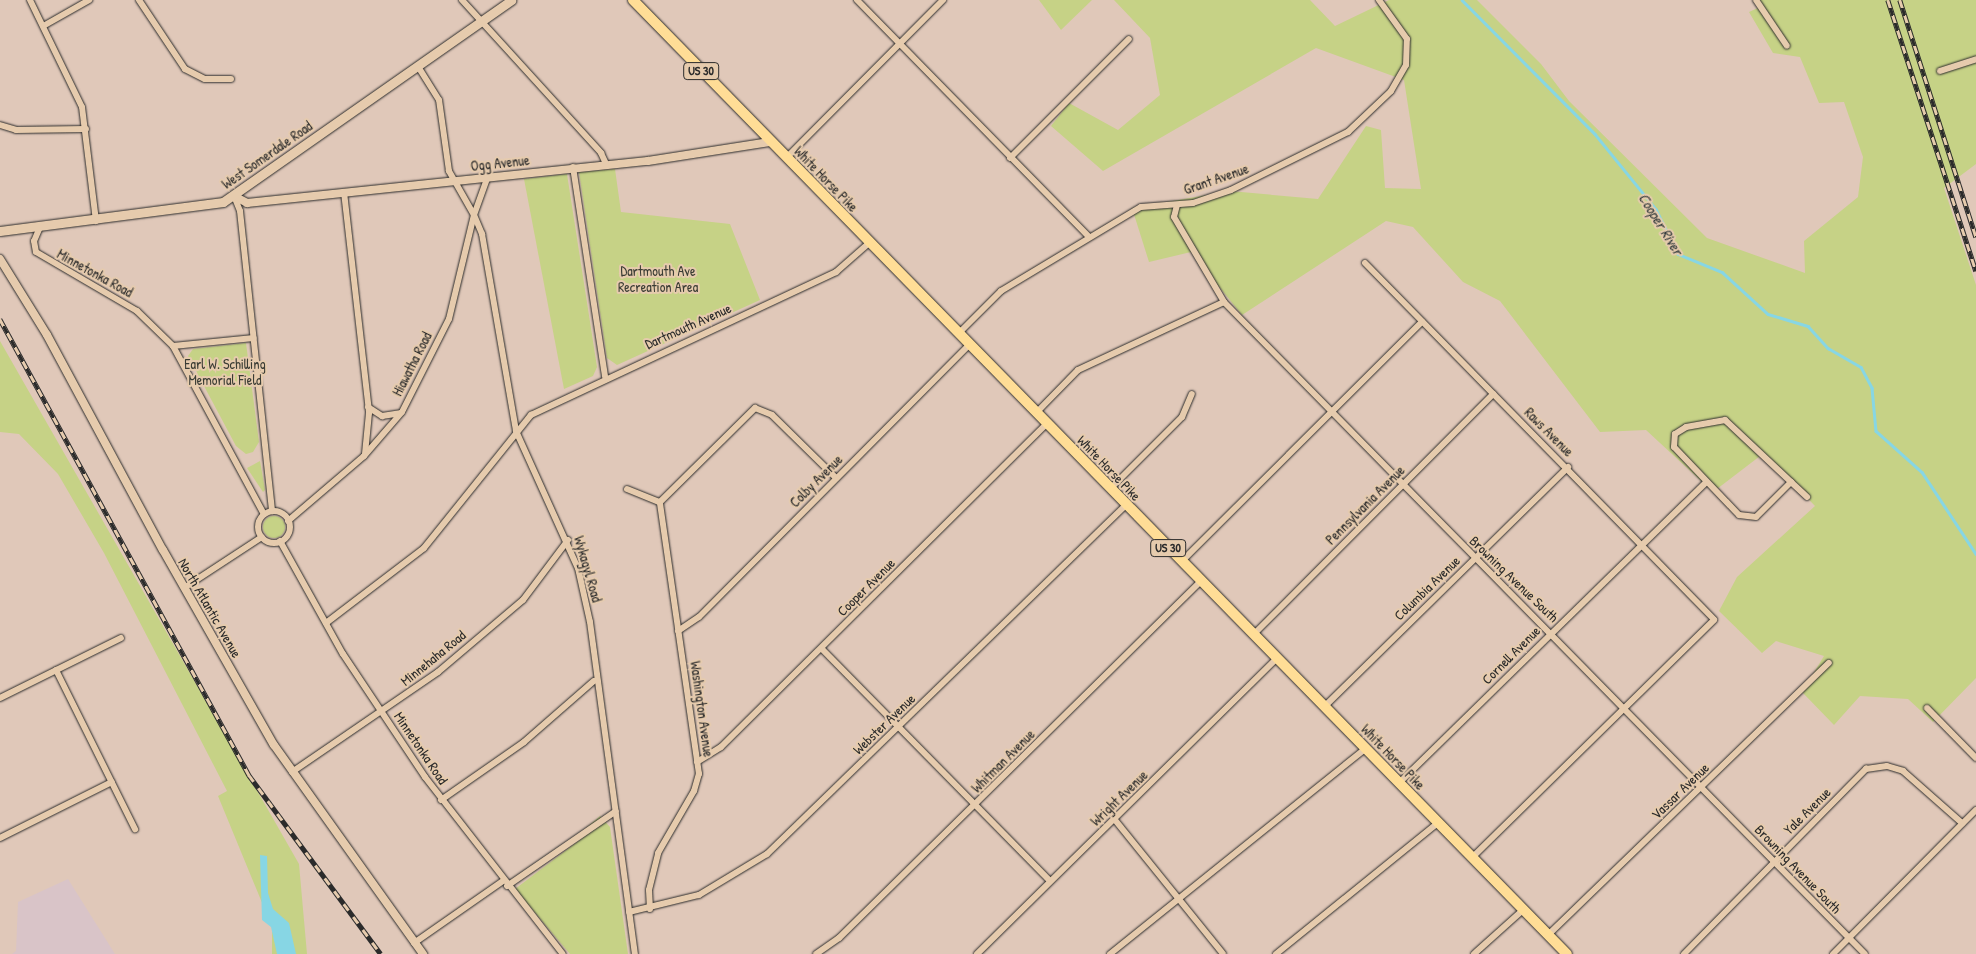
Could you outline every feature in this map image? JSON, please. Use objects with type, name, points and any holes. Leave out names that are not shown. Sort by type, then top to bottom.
[{"type":"highway","name":"White Horse Pike","points":[[633,0],[1110,489],[1202,580],[1399,783],[1474,856],[1566,954]]},
{"type":"main road","name":"West Somerdale Road","points":[[0,232],[210,207],[234,196],[512,0]]},
{"type":"street","points":[[30,0],[45,25],[82,107],[96,221]]},
{"type":"street","points":[[45,25],[88,0]]},
{"type":"street","points":[[139,0],[185,70],[205,79],[231,79]]},
{"type":"street","points":[[462,0],[601,153],[606,166]]},
{"type":"street","points":[[857,0],[1010,158],[1090,237]]},
{"type":"street","points":[[786,158],[943,0]]},
{"type":"street","name":"Grant Avenue","points":[[958,334],[1001,291],[1141,207],[1176,205],[1231,190],[1333,142],[1401,79],[1406,38],[1379,0]]},
{"type":"street","points":[[1756,0],[1787,46]]},
{"type":"street","points":[[1010,158],[1128,39]]},
{"type":"street","points":[[1940,71],[1976,59]]},
{"type":"street","points":[[418,66],[439,100],[453,180],[474,215]]},
{"type":"street","points":[[0,125],[16,130],[86,129]]},
{"type":"street","name":"Ogg Avenue","points":[[234,196],[247,204],[573,167],[606,166],[770,142]]},
{"type":"street","points":[[573,167],[605,377]]},
{"type":"street","points":[[474,215],[488,176]]},
{"type":"street","points":[[344,192],[368,407],[370,434],[364,456]]},
{"type":"street","points":[[234,196],[240,212],[272,511]]},
{"type":"street","name":"Browning Avenue South","points":[[1176,205],[1174,217],[1224,302],[1474,559],[1551,633],[1624,711],[1865,954]]},
{"type":"street","name":"Hiawatha Road","points":[[280,541],[287,535],[288,521],[364,456],[402,412],[449,319],[474,215]]},
{"type":"street","name":"Wykagyl Road","points":[[474,215],[482,234],[516,431],[526,462],[568,540],[590,622],[594,681],[616,811],[635,954]]},
{"type":"street","name":"Minnetonka Road","points":[[40,227],[34,241],[46,260],[137,311],[173,346],[264,514]]},
{"type":"street","name":"Dartmouth Avenue","points":[[326,623],[424,548],[531,414],[605,377],[836,272],[869,243]]},
{"type":"street","name":"North Atlantic Avenue","points":[[0,259],[48,335],[184,588],[292,772],[423,954]]},
{"type":"street","name":"Raws Avenue","points":[[1365,263],[1643,543],[1714,620],[1624,711]]},
{"type":"street","points":[[1036,413],[1078,370],[1224,302]]},
{"type":"street","points":[[1182,561],[1422,322]]},
{"type":"street","points":[[173,346],[254,338]]},
{"type":"street","name":"Colby Avenue","points":[[678,631],[699,617],[969,345]]},
{"type":"street","points":[[1110,489],[1182,417],[1192,394]]},
{"type":"street","name":"Pennsylvania Avenue","points":[[1254,634],[1493,394]]},
{"type":"street","points":[[368,407],[382,416],[402,412]]},
{"type":"street","points":[[627,489],[660,502],[748,413],[762,409],[836,478]]},
{"type":"street","points":[[1791,482],[1756,517],[1749,519],[1705,483],[1674,447],[1675,434],[1686,426],[1726,420],[1807,497]]},
{"type":"street","name":"Cooper Avenue","points":[[697,762],[721,747],[1047,424]]},
{"type":"street","name":"Columbia Avenue","points":[[1325,706],[1568,467]]},
{"type":"street","name":"Cornell Avenue","points":[[1399,783],[1705,483]]},
{"type":"street","name":"Washington Avenue","points":[[650,909],[655,863],[694,792],[697,762],[660,502]]},
{"type":"street","name":"Webster Avenue","points":[[629,912],[650,909],[699,895],[756,863],[1126,505]]},
{"type":"street","points":[[262,537],[258,528],[264,514],[272,511]]},
{"type":"street","points":[[272,511],[288,521]]},
{"type":"street","points":[[184,588],[262,537],[280,541]]},
{"type":"street","name":"Minnehaha Road","points":[[292,772],[382,713],[523,600],[568,540]]},
{"type":"street","name":"Minnetonka Road","points":[[280,541],[326,623],[382,713],[441,800],[505,884],[563,954]]},
{"type":"street","name":"Whitman Avenue","points":[[816,954],[839,938],[976,806],[1202,580]]},
{"type":"street","points":[[0,698],[121,638]]},
{"type":"street","points":[[822,649],[1050,881]]},
{"type":"street","name":"Wright Avenue","points":[[977,954],[1050,881],[1115,820],[1277,658]]},
{"type":"street","name":"Vassar Avenue","points":[[1548,935],[1701,789],[1829,663]]},
{"type":"street","points":[[56,670],[135,829]]},
{"type":"street","points":[[441,800],[524,742],[594,681]]},
{"type":"street","points":[[1927,708],[1976,758]]},
{"type":"street","points":[[1474,856],[1624,711]]},
{"type":"street","points":[[1110,954],[1366,748]]},
{"type":"street","name":"Yale Avenue","points":[[1684,954],[1866,769],[1887,766],[1903,771],[1962,823]]},
{"type":"street","points":[[0,838],[112,782]]},
{"type":"street","points":[[1833,954],[1976,810]]},
{"type":"street","points":[[414,943],[616,811]]},
{"type":"street","points":[[1115,820],[1223,954]]},
{"type":"street","points":[[1276,954],[1439,822]]},
{"type":"street","points":[[1474,954],[1524,909]]},
{"type":"shaded area","points":[[68,879],[115,954],[12,954],[16,951],[18,902]]},
{"type":"green space","points":[[1039,0],[1092,0],[1061,30]]},
{"type":"green space","points":[[1114,0],[1310,0],[1335,26],[1389,0],[1477,0],[1541,64],[1569,101],[1707,238],[1805,273],[1804,241],[1858,197],[1863,157],[1844,102],[1819,103],[1800,57],[1773,53],[1749,12],[1760,7],[1755,0],[1976,0],[1976,164],[1944,188],[1976,285],[1976,678],[1933,722],[1908,699],[1860,696],[1834,725],[1802,692],[1824,656],[1776,641],[1762,653],[1719,611],[1737,577],[1815,506],[1764,453],[1713,492],[1646,430],[1600,432],[1500,301],[1463,282],[1413,227],[1386,221],[1242,315],[1191,252],[1149,262],[1132,208],[1230,191],[1318,199],[1366,126],[1381,130],[1385,188],[1421,189],[1404,80],[1316,48],[1103,171],[1051,126],[1069,103],[1118,130],[1160,95],[1150,38]]},
{"type":"green space","name":"Dartmouth Ave Recreation Area","points":[[615,169],[621,212],[730,224],[760,300],[617,365],[607,358],[579,172]]},
{"type":"green space","points":[[567,174],[597,367],[593,376],[564,389],[524,179]]},
{"type":"green space","points":[[0,341],[299,864],[307,954],[272,954],[272,927],[218,796],[227,791],[104,553],[58,474],[19,434],[0,432]]},
{"type":"green space","name":"Earl W. Schilling Memorial Field","points":[[246,343],[259,442],[253,452],[246,454],[236,446],[188,356],[193,349]]},
{"type":"green space","points":[[260,461],[265,490],[263,492],[247,468]]},
{"type":"green space","points":[[274,516],[282,519],[285,527],[282,535],[274,538],[266,535],[263,527],[266,519]]},
{"type":"green space","points":[[600,816],[610,827],[628,954],[570,954],[515,889],[585,836],[586,828]]},
{"type":"water","points":[[260,855],[267,856],[268,893],[273,909],[289,923],[296,954],[277,954],[271,927],[262,920]]},
{"type":"waterway","name":"Cooper River","points":[[1462,0],[1595,134],[1656,209],[1678,254],[1722,272],[1768,314],[1808,326],[1828,348],[1861,367],[1872,388],[1876,431],[1922,472],[1976,554]]},
{"type":"railway","points":[[1888,0],[1976,271]]},
{"type":"railway","points":[[1900,0],[1976,237]]},
{"type":"railway","points":[[0,319],[249,775],[381,954]]}]
